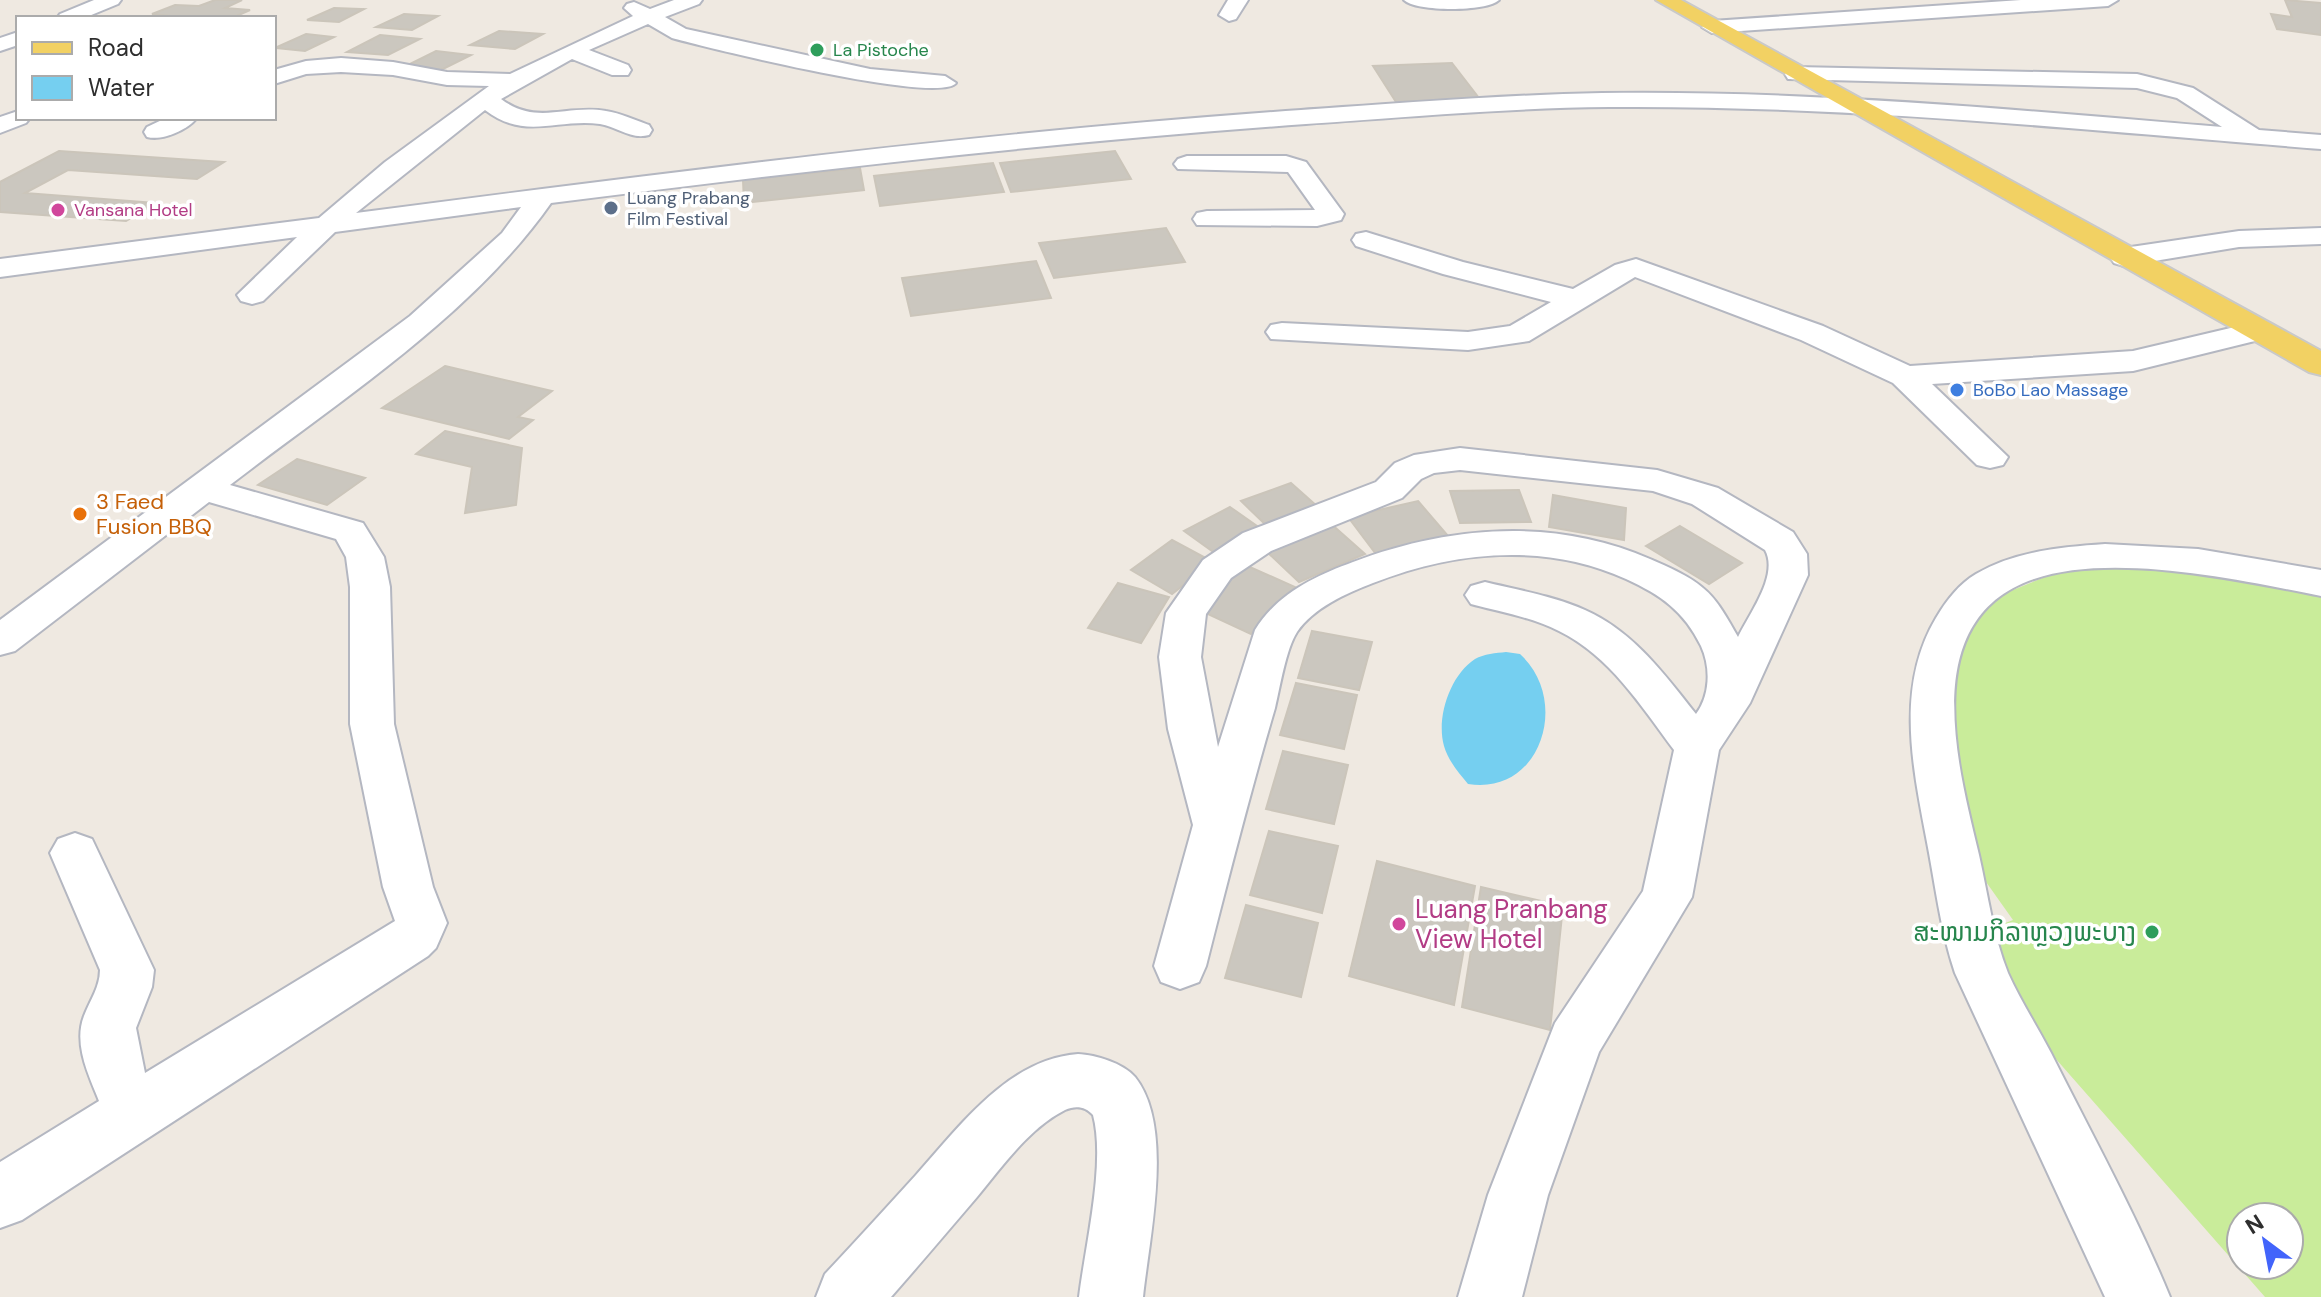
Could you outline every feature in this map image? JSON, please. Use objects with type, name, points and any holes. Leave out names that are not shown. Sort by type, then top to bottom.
[{"type":"main road","points":[[1666,0],[2321,365]]},
{"type":"street","points":[[72,16],[111,0]]},
{"type":"street","points":[[623,0],[679,34],[870,76],[945,83]]},
{"type":"street","points":[[252,295],[322,226],[402,160],[486,99],[514,81],[646,16],[692,0]]},
{"type":"street","points":[[1414,0],[1449,3],[1489,0]]},
{"type":"street","points":[[1712,27],[2108,0]]},
{"type":"street","points":[[574,52],[620,70]]},
{"type":"street","points":[[276,76],[312,66],[329,66],[377,67],[450,79],[487,77],[514,81]]},
{"type":"street","points":[[1796,74],[2137,81],[2185,93],[2254,137]]},
{"type":"street","points":[[486,99],[507,115],[528,121],[603,117],[640,130]]},
{"type":"street","points":[[0,268],[543,196],[1173,125],[1599,100],[1740,99],[2321,142]]},
{"type":"street","points":[[156,132],[181,120]]},
{"type":"street","points":[[1173,125],[1211,231],[1276,218],[1317,218],[1331,214],[1297,167],[1275,162],[1187,164]]},
{"type":"street","points":[[1251,162],[1276,218]]},
{"type":"street","points":[[0,641],[421,323],[512,239],[543,196]]},
{"type":"street","points":[[2124,257],[2239,239],[2321,236]]},
{"type":"street","points":[[1366,240],[1453,268],[1576,299]]},
{"type":"street","points":[[1282,332],[1468,341],[1518,334],[1625,271],[1636,268],[1812,333],[1905,376],[1990,457]]},
{"type":"street","points":[[1905,376],[2133,361],[2256,331]]},
{"type":"street","points":[[1217,825],[1190,729],[1180,657],[1186,613],[1217,569],[1257,542],[1389,490],[1408,471],[1427,463],[1460,459],[1657,481],[1705,496],[1779,541],[1788,554],[1788,575],[1728,703],[1697,747],[1667,897],[1575,1041],[1518,1195],[1490,1297]]},
{"type":"street","points":[[0,1198],[410,940],[421,923],[408,887],[372,724],[370,587],[365,557],[350,531],[201,488]]},
{"type":"street","points":[[1180,966],[1217,825],[1276,630],[1290,612],[1312,594],[1390,560],[1441,547],[1498,542],[1569,548],[1623,559],[1694,601],[1726,656],[1728,703]]},
{"type":"street","points":[[2138,1297],[1977,960],[1939,782],[1929,700],[1941,646],[1959,610],[1990,584],[2028,567],[2073,558],[2202,563],[2321,583]]},
{"type":"street","points":[[1485,595],[1573,621],[1596,634],[1618,651],[1697,747]]},
{"type":"street","points":[[75,853],[127,970],[128,985],[108,1025],[109,1045],[132,1113]]},
{"type":"street","points":[[848,1297],[998,1130],[1032,1101],[1061,1083],[1085,1080],[1104,1086],[1119,1104],[1127,1142],[1111,1297]]},
{"type":"green space","name":"ສະໜາມກິລາຫຼວງພະບາງ","points":[[2135,561],[2321,587],[2321,1297],[2265,1297],[2251,1281],[2305,1281],[2305,1201],[2225,1201],[2225,1251],[1954,943],[2013,920],[1923,793],[1961,611],[2055,573]]},
{"type":"water","points":[[1506,652],[1520,654],[1535,673],[1544,695],[1545,719],[1540,741],[1530,760],[1514,775],[1493,784],[1468,784],[1444,746],[1442,723],[1447,698],[1466,666],[1486,655]]},
{"type":"building","points":[[215,0],[242,0],[225,8],[250,10],[236,16],[152,14],[175,5],[199,6]]},
{"type":"building","points":[[2285,0],[2321,3],[2321,35],[2277,29],[2271,14],[2292,17]]},
{"type":"building","points":[[334,8],[364,9],[339,22],[307,20]]},
{"type":"building","points":[[404,14],[438,16],[412,30],[376,27]]},
{"type":"building","points":[[499,31],[543,34],[515,49],[470,45]]},
{"type":"building","points":[[306,34],[334,37],[305,51],[276,48]]},
{"type":"building","points":[[380,35],[420,39],[388,55],[347,52]]},
{"type":"building","points":[[436,51],[471,55],[439,71],[404,67]]},
{"type":"building","points":[[1452,63],[1479,98],[1396,102],[1373,66]]},
{"type":"building","points":[[59,151],[224,162],[197,179],[68,170],[25,193],[156,203],[126,221],[0,212],[0,182]]},
{"type":"building","points":[[1115,151],[1131,179],[1011,192],[1000,163]]},
{"type":"building","points":[[993,163],[1004,192],[880,206],[874,176]]},
{"type":"building","points":[[860,168],[864,190],[744,203],[743,180]]},
{"type":"building","points":[[1166,228],[1185,262],[1054,278],[1039,243]]},
{"type":"building","points":[[1036,261],[1051,298],[911,316],[902,278]]},
{"type":"building","points":[[445,366],[552,391],[518,417],[533,420],[509,439],[382,408]]},
{"type":"building","points":[[445,431],[522,448],[516,505],[465,513],[472,467],[416,454]]},
{"type":"building","points":[[297,459],[365,478],[327,505],[258,485]]},
{"type":"building","points":[[1291,483],[1319,508],[1268,527],[1241,501]]},
{"type":"building","points":[[1519,490],[1531,522],[1460,523],[1450,491]]},
{"type":"building","points":[[1553,495],[1626,508],[1624,540],[1549,527]]},
{"type":"building","points":[[1418,501],[1448,536],[1376,554],[1348,517]]},
{"type":"building","points":[[1230,507],[1264,531],[1219,556],[1184,531]]},
{"type":"building","points":[[1329,522],[1365,554],[1299,582],[1263,548]]},
{"type":"building","points":[[1680,526],[1742,563],[1709,584],[1646,546]]},
{"type":"building","points":[[1172,540],[1213,562],[1172,594],[1131,570]]},
{"type":"building","points":[[1243,564],[1295,587],[1251,634],[1197,609]]},
{"type":"building","points":[[1118,583],[1169,597],[1141,643],[1088,628]]},
{"type":"building","points":[[1312,631],[1372,642],[1359,690],[1298,678]]},
{"type":"building","points":[[1296,683],[1357,695],[1344,749],[1280,735]]},
{"type":"building","points":[[1283,751],[1348,765],[1334,824],[1266,809]]},
{"type":"building","points":[[1269,831],[1338,846],[1322,913],[1250,895]]},
{"type":"building","points":[[1377,861],[1475,886],[1454,1005],[1349,976]]},
{"type":"building","points":[[1481,887],[1563,906],[1550,1030],[1462,1007]]},
{"type":"building","points":[[1246,905],[1318,923],[1301,997],[1225,978]]},
{"type":"place","name":"La Pistoche","points":[[817,50]]},
{"type":"place","name":"Luang Prabang Film Festival","points":[[611,208]]},
{"type":"place","name":"Vansana Hotel","points":[[58,210]]},
{"type":"place","name":"BoBo Lao Massage","points":[[1957,390]]},
{"type":"place","name":"3 Faed Fusion BBQ","points":[[80,514]]},
{"type":"place","name":"Luang Pranbang View Hotel","points":[[1399,924]]},
{"type":"place","name":"ສະໜາມກິລາຫຼວງພະບາງ","points":[[2152,932]]}]
